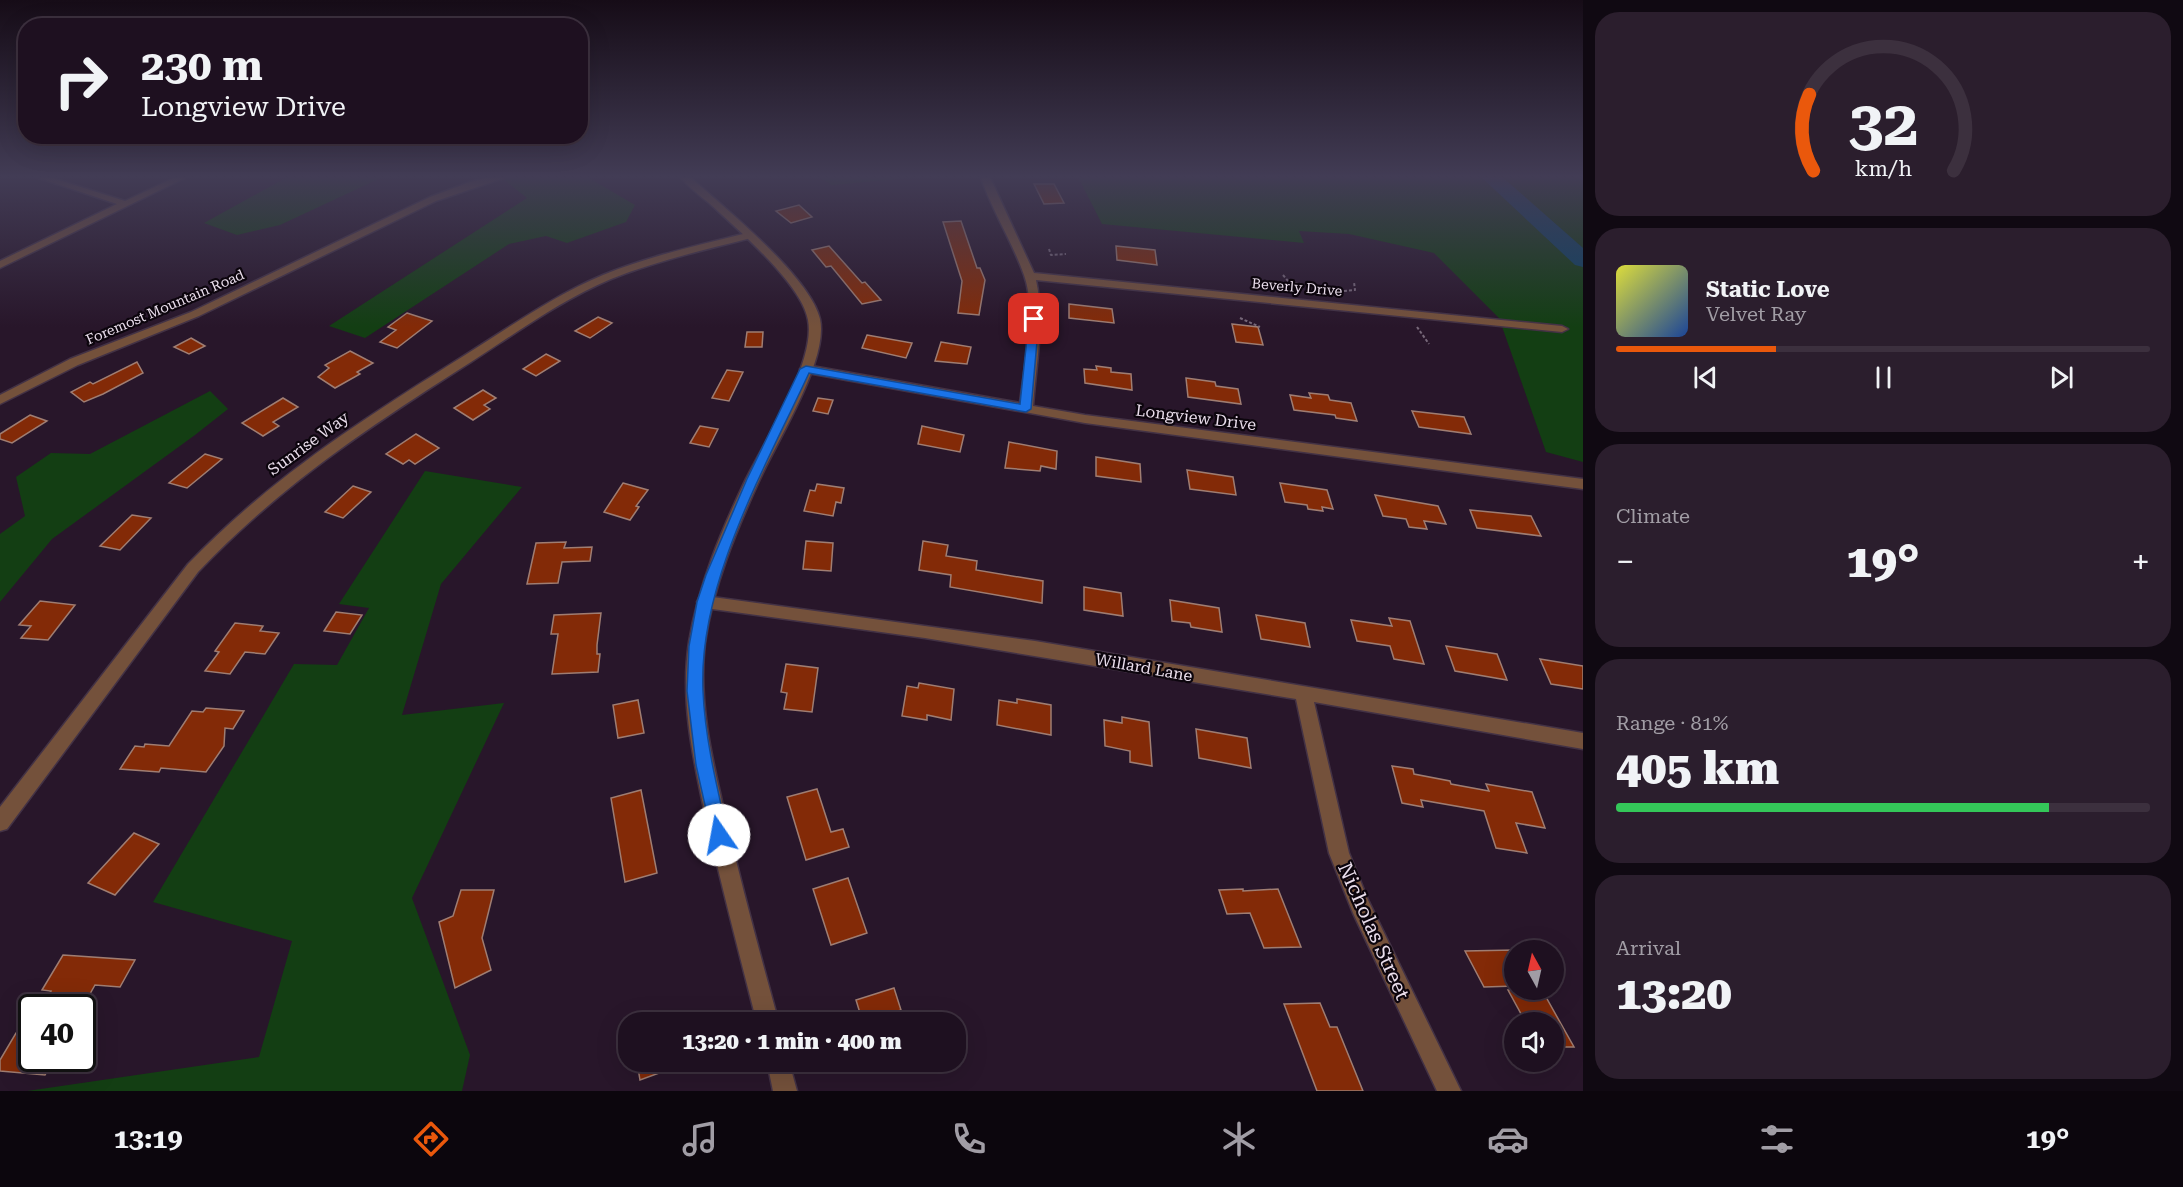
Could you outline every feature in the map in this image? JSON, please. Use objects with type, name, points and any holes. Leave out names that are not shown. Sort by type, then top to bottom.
[{"type":"street","points":[[0,265],[81,226]]},
{"type":"street","name":"Foremost Mountain Road","points":[[0,400],[74,362],[195,314],[377,226]]},
{"type":"street","points":[[736,226],[791,280],[810,307],[815,328],[806,369],[753,479],[713,575],[705,602],[697,646],[695,691],[698,727],[724,858],[765,1012]]},
{"type":"street","points":[[1005,226],[1030,276],[1034,295],[1034,328],[1026,409]]},
{"type":"street","name":"Sunrise Way","points":[[0,822],[193,568],[217,541],[294,472],[374,417],[587,286],[645,264],[747,236]]},
{"type":"street","name":"Beverly Drive","points":[[1030,276],[1562,329]]},
{"type":"street","name":"Longview Drive","points":[[806,369],[1085,419],[1583,484]]},
{"type":"street","name":"Willard Lane","points":[[705,602],[972,638],[1583,741]]},
{"type":"street","name":"Nicholas Street","points":[[1303,693],[1339,853],[1360,906],[1449,1091]]},
{"type":"street","points":[[780,1072],[785,1091]]},
{"type":"path","points":[[1048,249],[1051,255],[1066,254]]},
{"type":"path","points":[[1283,276],[1287,281],[1301,284]]},
{"type":"path","points":[[1344,291],[1355,290],[1354,282]]},
{"type":"path","points":[[1240,318],[1260,327]]},
{"type":"path","points":[[1412,324],[1424,334],[1429,344]]},
{"type":"green space","points":[[212,226],[276,226],[237,235]]},
{"type":"green space","points":[[484,226],[615,226],[567,243],[546,236],[509,244],[365,338],[329,326]]},
{"type":"green space","points":[[1122,226],[1583,226],[1583,462],[1546,452],[1499,318],[1434,253],[1349,234],[1299,231],[1304,243]]},
{"type":"green space","points":[[210,391],[228,409],[52,539],[0,602],[0,534],[25,516],[16,477],[51,453],[90,454]]},
{"type":"green space","points":[[425,471],[522,487],[441,584],[402,715],[504,703],[412,898],[470,1055],[462,1091],[27,1091],[259,1057],[292,941],[153,902],[294,664],[337,665],[369,608],[339,604]]},
{"type":"building","points":[[944,226],[963,226],[977,268],[980,268],[985,280],[979,315],[958,313],[962,281]]},
{"type":"building","points":[[829,246],[862,283],[865,282],[881,300],[862,304],[831,266],[826,267],[812,250]]},
{"type":"building","points":[[1116,246],[1155,250],[1157,265],[1117,260]]},
{"type":"building","points":[[1069,304],[1112,309],[1114,323],[1069,318]]},
{"type":"building","points":[[407,313],[432,321],[397,348],[380,342],[396,330],[388,327]]},
{"type":"building","points":[[598,317],[612,323],[590,338],[575,331]]},
{"type":"building","points":[[1232,324],[1258,327],[1263,345],[1236,342]]},
{"type":"building","points":[[747,332],[763,332],[762,347],[745,347]]},
{"type":"building","points":[[867,335],[912,343],[906,358],[862,348]]},
{"type":"building","points":[[191,338],[205,346],[189,354],[174,347]]},
{"type":"building","points":[[941,342],[971,347],[967,364],[935,361]]},
{"type":"building","points":[[350,351],[373,363],[357,372],[360,374],[335,388],[318,377],[329,368],[325,365]]},
{"type":"building","points":[[546,354],[560,361],[536,376],[523,369]]},
{"type":"building","points":[[137,362],[143,373],[103,394],[84,402],[71,392],[90,382],[93,384]]},
{"type":"building","points":[[1096,366],[1111,368],[1111,372],[1131,374],[1132,390],[1085,383],[1084,369],[1097,370]]},
{"type":"building","points":[[727,370],[743,372],[729,401],[712,398]]},
{"type":"building","points":[[1186,378],[1215,382],[1216,386],[1238,389],[1241,404],[1188,397]]},
{"type":"building","points":[[483,390],[496,398],[484,405],[490,409],[473,420],[454,408]]},
{"type":"building","points":[[1309,393],[1328,395],[1330,400],[1351,403],[1357,421],[1336,418],[1335,415],[1294,410],[1290,395],[1311,398]]},
{"type":"building","points":[[283,398],[298,407],[273,422],[279,426],[263,436],[242,423]]},
{"type":"building","points":[[818,398],[833,400],[828,414],[813,411]]},
{"type":"building","points":[[1412,411],[1464,417],[1471,434],[1419,427]]},
{"type":"building","points":[[30,415],[47,421],[12,443],[0,439],[0,434]]},
{"type":"building","points":[[700,426],[718,429],[709,447],[690,443]]},
{"type":"building","points":[[922,426],[964,435],[960,452],[918,444]]},
{"type":"building","points":[[416,434],[439,448],[415,464],[409,460],[403,464],[386,454]]},
{"type":"building","points":[[1009,442],[1057,451],[1056,469],[1041,466],[1040,471],[1005,468]]},
{"type":"building","points":[[205,454],[222,459],[187,488],[169,483]]},
{"type":"building","points":[[1096,457],[1140,464],[1141,482],[1096,476]]},
{"type":"building","points":[[1187,470],[1233,477],[1236,495],[1190,489]]},
{"type":"building","points":[[623,483],[648,490],[636,506],[639,507],[630,520],[604,512]]},
{"type":"building","points":[[1280,483],[1327,490],[1333,509],[1322,507],[1323,511],[1308,509],[1307,505],[1285,502]]},
{"type":"building","points":[[817,484],[844,488],[841,503],[836,502],[833,516],[804,511],[810,490],[815,491]]},
{"type":"building","points":[[353,486],[371,492],[343,518],[325,512]]},
{"type":"building","points":[[1375,495],[1438,506],[1446,524],[1424,521],[1427,529],[1409,527],[1406,519],[1383,516]]},
{"type":"building","points":[[1470,510],[1531,516],[1541,536],[1477,528]]},
{"type":"building","points":[[132,515],[151,518],[120,550],[100,546]]},
{"type":"building","points":[[806,541],[833,543],[831,571],[803,569]]},
{"type":"building","points":[[923,541],[948,545],[946,556],[977,561],[976,570],[1043,581],[1042,603],[950,587],[951,575],[919,570]]},
{"type":"building","points":[[566,542],[564,548],[592,547],[590,561],[562,562],[558,583],[527,584],[536,543]]},
{"type":"building","points":[[1084,587],[1121,593],[1123,616],[1084,610]]},
{"type":"building","points":[[1170,600],[1219,608],[1222,632],[1191,627],[1190,623],[1172,621]]},
{"type":"building","points":[[40,601],[75,605],[48,640],[21,638],[31,626],[19,625]]},
{"type":"building","points":[[336,612],[362,615],[350,634],[324,631]]},
{"type":"building","points":[[601,613],[597,645],[597,654],[600,654],[598,672],[552,674],[558,634],[551,634],[554,615]]},
{"type":"building","points":[[1256,615],[1305,623],[1310,647],[1261,639]]},
{"type":"building","points":[[1389,618],[1410,621],[1424,664],[1394,659],[1390,646],[1357,641],[1351,620],[1392,626]]},
{"type":"building","points":[[235,623],[263,626],[260,631],[279,633],[265,654],[245,652],[230,674],[205,671],[219,652],[215,651]]},
{"type":"building","points":[[1446,646],[1497,654],[1507,680],[1455,671]]},
{"type":"building","points":[[1540,659],[1583,666],[1583,689],[1551,684]]},
{"type":"building","points":[[786,664],[818,668],[812,712],[784,709],[787,693],[781,692]]},
{"type":"building","points":[[919,683],[954,689],[951,720],[927,715],[927,720],[902,716],[907,686],[918,688]]},
{"type":"building","points":[[1017,699],[1051,705],[1051,735],[997,725],[999,700],[1017,703]]},
{"type":"building","points":[[638,700],[644,733],[618,738],[613,705]]},
{"type":"building","points":[[206,708],[244,711],[233,729],[225,728],[224,746],[206,772],[161,768],[159,772],[120,769],[135,746],[144,747],[145,744],[169,746],[192,711],[203,712]]},
{"type":"building","points":[[1122,717],[1149,722],[1152,766],[1130,762],[1130,751],[1105,746],[1104,720],[1122,723]]},
{"type":"building","points":[[1196,729],[1247,738],[1251,768],[1199,758]]},
{"type":"building","points":[[1392,766],[1413,769],[1414,774],[1450,781],[1451,784],[1489,791],[1486,784],[1532,792],[1545,828],[1516,823],[1527,853],[1496,848],[1484,811],[1421,800],[1423,807],[1402,803]]},
{"type":"building","points":[[817,789],[831,832],[843,829],[849,847],[806,860],[787,797]]},
{"type":"building","points":[[641,790],[657,873],[625,882],[611,798]]},
{"type":"building","points":[[134,833],[159,844],[115,895],[88,883]]},
{"type":"building","points":[[848,878],[867,933],[831,945],[813,889]]},
{"type":"building","points":[[1243,889],[1243,891],[1278,889],[1301,947],[1264,948],[1250,913],[1227,914],[1219,890]]},
{"type":"building","points":[[461,890],[494,890],[482,938],[491,970],[455,988],[439,922],[453,916]]},
{"type":"building","points":[[1504,950],[1504,986],[1484,987],[1465,951]]},
{"type":"building","points":[[63,955],[135,960],[120,987],[95,985],[90,994],[49,994],[51,991],[42,990]]},
{"type":"building","points":[[894,988],[901,1010],[898,1012],[860,1012],[856,1000]]},
{"type":"building","points":[[1513,1000],[1548,1000],[1554,1012],[1520,1012]]},
{"type":"building","points":[[1320,1003],[1330,1027],[1337,1027],[1363,1091],[1317,1091],[1284,1004]]},
{"type":"building","points":[[1564,1029],[1574,1047],[1564,1047]]},
{"type":"building","points":[[18,1033],[18,1072],[47,1072],[45,1075],[0,1071],[0,1060]]},
{"type":"building","points":[[639,1072],[662,1072],[640,1080]]},
{"type":"waterway","points":[[1545,226],[1583,260]]},
{"type":"route","points":[[719,835],[704,765],[695,691],[697,646],[705,602],[713,575],[753,479],[806,369],[1026,409],[1034,319]]}]
